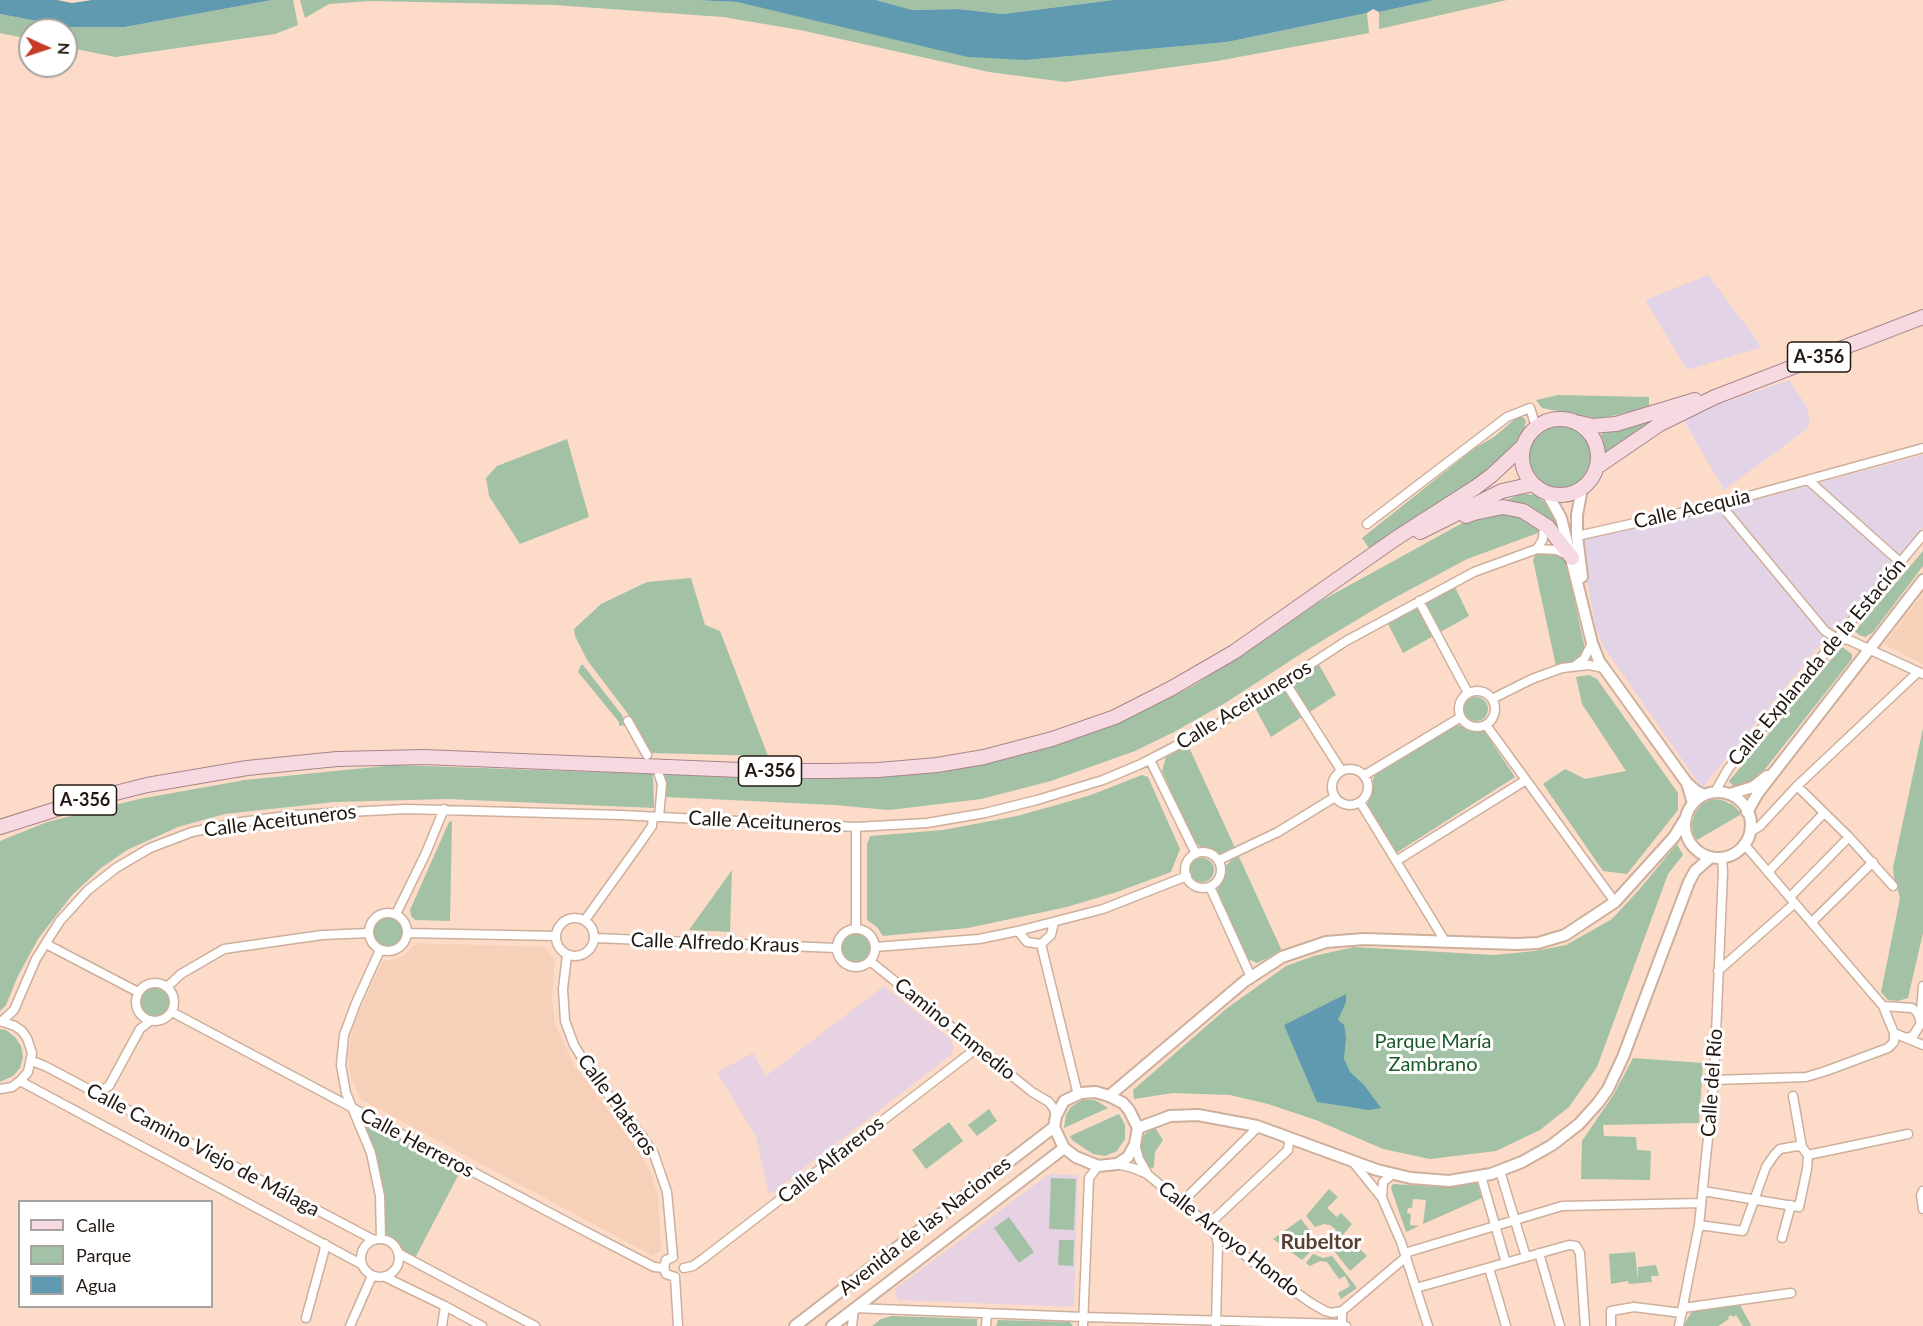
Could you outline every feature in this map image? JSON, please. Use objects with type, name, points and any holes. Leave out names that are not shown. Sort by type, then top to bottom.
[{"type":"main road","name":"A-356","points":[[1582,488],[1592,479],[1597,467],[1660,424],[1715,397],[1923,317]]},
{"type":"main road","name":"A-356","points":[[0,827],[76,802],[147,785],[247,768],[337,759],[424,757],[765,771],[831,771],[878,770],[984,758],[1052,739],[1114,717],[1172,688],[1234,652],[1395,539],[1484,481],[1524,445],[1536,428],[1545,422],[1567,419],[1592,426],[1616,424],[1692,401],[1715,397]]},
{"type":"main road","points":[[1578,423],[1595,441],[1598,454],[1597,467]]},
{"type":"main road","points":[[1524,445],[1522,459],[1533,484],[1547,493],[1559,495],[1571,494],[1582,488]]},
{"type":"main road","name":"A-356","points":[[1356,568],[1502,491],[1533,484]]},
{"type":"main road","points":[[1412,537],[1436,531],[1474,513],[1503,507],[1523,511],[1544,523],[1572,558]]},
{"type":"street","points":[[1367,524],[1507,417],[1530,408],[1536,428]]},
{"type":"street","name":"Calle Acequia","points":[[1577,536],[1720,504],[1923,448]]},
{"type":"street","points":[[1808,480],[1900,562]]},
{"type":"street","points":[[1576,666],[1584,659],[1592,638],[1577,536],[1577,515],[1582,488]]},
{"type":"street","points":[[1547,493],[1561,518],[1595,652],[1686,783],[1693,803]]},
{"type":"street","points":[[1720,504],[1825,631],[1836,638],[1849,640],[1921,673],[1797,786],[1760,826],[1750,832]]},
{"type":"street","points":[[1537,549],[1544,539],[1544,523]]},
{"type":"street","name":"Calle Explanada de la Estación","points":[[1710,793],[1923,534]]},
{"type":"street","points":[[1537,549],[1557,550],[1572,558]]},
{"type":"street","name":"Calle Aceituneros","points":[[1,1021],[14,1010],[36,959],[60,921],[88,890],[116,868],[150,848],[192,832],[293,815],[351,811],[444,809],[856,827],[927,823],[985,813],[1096,782],[1150,760],[1222,722],[1346,641],[1419,601],[1474,572],[1537,549]]},
{"type":"street","name":"Calle Explanada de la Estación","points":[[1748,812],[1758,793],[1923,580]]},
{"type":"street","points":[[1419,601],[1468,693]]},
{"type":"street","points":[[1492,699],[1532,679],[1576,666],[1589,665],[1604,668]]},
{"type":"street","points":[[1285,682],[1341,770]]},
{"type":"street","points":[[1481,691],[1492,699],[1495,713],[1486,725],[1479,727],[1465,723],[1461,717],[1459,704],[1468,693],[1481,691]]},
{"type":"street","points":[[1365,775],[1461,717]]},
{"type":"street","points":[[628,721],[647,755]]},
{"type":"street","points":[[1486,725],[1615,902]]},
{"type":"street","points":[[1150,760],[1196,854]]},
{"type":"street","name":"Calle Explanada de la Estación","points":[[1730,794],[1752,787],[1779,767]]},
{"type":"street","points":[[1354,768],[1365,775],[1368,790],[1366,797],[1360,802],[1346,805],[1335,797],[1332,782],[1341,770],[1354,768]]},
{"type":"street","points":[[585,920],[652,826],[656,817],[662,784],[659,775]]},
{"type":"street","points":[[1396,861],[1526,780]]},
{"type":"street","points":[[1137,1128],[1170,1116],[1198,1115],[1259,1126],[1393,1174],[1449,1180],[1500,1171],[1552,1145],[1589,1114],[1608,1089],[1623,1057],[1680,903],[1695,871],[1716,857],[1727,856],[1737,851],[1744,844],[1750,832],[1748,812],[1743,804],[1730,794],[1696,791],[1686,783]]},
{"type":"street","points":[[1797,786],[1849,837],[1893,886]]},
{"type":"street","points":[[1109,1096],[1251,977],[1282,957],[1326,942],[1364,939],[1517,944],[1538,943],[1565,934],[1615,902],[1674,837],[1693,803],[1710,793]]},
{"type":"street","points":[[1219,861],[1278,832],[1335,797]]},
{"type":"street","points":[[1360,802],[1445,941]]},
{"type":"street","points":[[396,914],[425,855],[444,809]]},
{"type":"street","points":[[1768,872],[1824,813]]},
{"type":"street","points":[[1685,819],[1687,837],[1693,846],[1716,857]]},
{"type":"street","points":[[856,827],[856,928]]},
{"type":"street","points":[[1718,971],[1793,900],[1849,837]]},
{"type":"street","points":[[1714,1080],[1806,1077],[1888,1048],[1894,1042],[1890,1019],[1883,1006],[1744,844]]},
{"type":"street","points":[[1209,853],[1219,861],[1221,876],[1217,882],[1210,887],[1196,887],[1190,883],[1186,876],[1187,863],[1196,854],[1209,853]]},
{"type":"street","name":"Calle del Río","points":[[1679,1326],[1699,1225],[1714,1080],[1718,971],[1716,857]]},
{"type":"street","points":[[1812,922],[1873,862]]},
{"type":"street","points":[[875,947],[979,939],[1018,931],[1103,909],[1174,883],[1186,876]]},
{"type":"street","points":[[1210,887],[1251,977]]},
{"type":"street","points":[[388,912],[396,914],[407,925],[408,933],[401,946],[395,950],[381,950],[371,940],[369,933],[374,918],[388,912]]},
{"type":"street","points":[[570,919],[585,920],[590,925],[595,938],[588,951],[574,956],[567,955],[557,944],[558,929],[563,922],[570,919]]},
{"type":"street","points":[[1018,931],[1027,942],[1041,944],[1052,936],[1054,922]]},
{"type":"street","points":[[856,928],[869,934],[875,947],[870,961],[863,965],[849,966],[842,961],[836,948],[842,934],[849,929],[856,928]]},
{"type":"street","points":[[167,987],[181,974],[224,949],[322,935],[369,933]]},
{"type":"street","points":[[408,933],[556,936]]},
{"type":"street","name":"Calle Alfredo Kraus","points":[[595,938],[836,948]]},
{"type":"street","points":[[46,944],[138,992]]},
{"type":"street","points":[[1041,944],[1078,1095]]},
{"type":"street","points":[[377,1239],[380,1196],[371,1153],[346,1093],[341,1065],[344,1035],[381,950]]},
{"type":"street","name":"Calle Plateros","points":[[567,955],[562,989],[565,1021],[574,1045],[594,1077],[654,1154],[667,1192],[673,1257]]},
{"type":"street","name":"Camino Enmedio","points":[[870,961],[1048,1102],[1054,1108],[1055,1122]]},
{"type":"street","points":[[155,983],[167,987],[174,999],[172,1011],[162,1020],[150,1021],[141,1016],[135,1005],[138,992],[148,984],[155,983]]},
{"type":"street","points":[[1890,1019],[1892,1012],[1922,989]]},
{"type":"street","points":[[1906,1038],[1913,1036],[1921,1026],[1922,989]]},
{"type":"street","points":[[1883,1006],[1901,1007],[1917,1012],[1921,1026]]},
{"type":"street","points":[[14,1010],[18,1028]]},
{"type":"street","name":"Calle Herreros","points":[[172,1011],[654,1268],[664,1268]]},
{"type":"street","points":[[140,1029],[141,1016]]},
{"type":"street","points":[[0,1089],[12,1087],[20,1081],[28,1072],[32,1061],[27,1038],[18,1028],[1,1021]]},
{"type":"street","points":[[96,1093],[109,1086],[140,1029],[150,1021]]},
{"type":"street","points":[[1894,1033],[1923,1045]]},
{"type":"street","name":"Calle Alfareros","points":[[684,1268],[699,1262],[977,1048]]},
{"type":"street","name":"Calle Camino Viejo de Málaga","points":[[32,1061],[377,1239]]},
{"type":"street","name":"Calle Camino Viejo de Málaga","points":[[20,1081],[361,1264]]},
{"type":"street","points":[[109,1086],[112,1098],[117,1104]]},
{"type":"street","points":[[1096,1092],[1109,1096],[1125,1106],[1137,1128],[1135,1144],[1128,1157],[1117,1164],[1098,1166],[1086,1162],[1064,1148],[1055,1122],[1064,1101],[1078,1095],[1096,1092]]},
{"type":"street","points":[[1793,1096],[1802,1147],[1809,1155]]},
{"type":"street","name":"Camino Enmedio","points":[[1040,1097],[1064,1101]]},
{"type":"street","name":"Avenida de las Naciones","points":[[795,1326],[1055,1122]]},
{"type":"street","points":[[1181,1203],[1259,1126]]},
{"type":"street","points":[[1809,1155],[1908,1134]]},
{"type":"street","points":[[1216,1323],[1218,1244],[1211,1228],[1288,1150],[1287,1136]]},
{"type":"street","name":"Calle Arroyo Hondo","points":[[1135,1144],[1138,1160],[1147,1174],[1275,1280],[1325,1311],[1332,1313],[1342,1311]]},
{"type":"street","points":[[1699,1225],[1743,1231],[1766,1167],[1775,1154],[1780,1149],[1802,1147]]},
{"type":"street","name":"Avenida de las Naciones","points":[[832,1326],[1064,1148]]},
{"type":"street","points":[[1782,1238],[1795,1206],[1809,1155]]},
{"type":"street","points":[[1353,1161],[1382,1198],[1406,1257],[1428,1326]]},
{"type":"street","name":"Calle Arroyo Hondo","points":[[1117,1164],[1147,1174]]},
{"type":"street","points":[[1083,1321],[1089,1178],[1098,1166]]},
{"type":"street","points":[[1500,1171],[1526,1257]]},
{"type":"street","points":[[1382,1198],[1383,1182],[1393,1174]]},
{"type":"street","points":[[1481,1176],[1506,1263]]},
{"type":"street","points":[[1703,1191],[1795,1206]]},
{"type":"street","points":[[1922,1191],[1923,1209]]},
{"type":"street","points":[[1344,1325],[1342,1311],[1406,1257],[1408,1252],[1562,1206],[1701,1203]]},
{"type":"street","points":[[385,1277],[392,1274],[396,1268],[399,1261],[398,1253],[395,1246],[388,1241],[377,1239],[362,1249],[361,1264],[365,1271],[372,1276],[385,1277],[482,1326]]},
{"type":"street","points":[[306,1318],[325,1244]]},
{"type":"street","points":[[1416,1288],[1569,1245],[1576,1246],[1580,1252],[1585,1326]]},
{"type":"street","points":[[1218,1256],[1225,1250],[1239,1250]]},
{"type":"street","points":[[398,1253],[535,1326]]},
{"type":"street","points":[[1539,1253],[1560,1326]]},
{"type":"street","points":[[673,1257],[681,1262],[684,1268],[680,1275],[675,1277],[666,1274],[664,1268],[666,1260],[673,1257]]},
{"type":"street","points":[[1490,1268],[1506,1326]]},
{"type":"street","points":[[350,1326],[372,1276]]},
{"type":"street","points":[[675,1277],[678,1326]]},
{"type":"street","points":[[1611,1326],[1611,1311],[1634,1307],[1683,1311],[1791,1293]]},
{"type":"street","name":"Calle Arroyo Hondo","points":[[1311,1303],[1313,1310],[1307,1324],[1344,1325]]},
{"type":"street","points":[[442,1326],[445,1306]]},
{"type":"street","points":[[852,1326],[854,1308],[987,1313],[1083,1321],[1307,1324]]},
{"type":"street","points":[[986,1326],[987,1313]]},
{"type":"shaded area","points":[[1708,275],[1762,347],[1687,370],[1645,300]]},
{"type":"shaded area","points":[[1789,380],[1807,407],[1810,420],[1807,429],[1724,490],[1682,417]]},
{"type":"shaded area","points":[[1923,455],[1923,528],[1840,625],[1833,629],[1702,788],[1603,646],[1596,628],[1579,541],[1739,504]]},
{"type":"shaded area","points":[[1923,594],[1923,664],[1884,644]]},
{"type":"shaded area","points":[[417,943],[545,947],[555,960],[552,997],[555,1024],[574,1065],[631,1140],[651,1173],[658,1198],[661,1250],[653,1256],[360,1099],[351,1077],[347,1054],[355,1021],[382,962],[401,957]]},
{"type":"shaded area","points":[[884,986],[950,1039],[954,1047],[951,1055],[769,1195],[756,1137],[717,1072],[753,1053],[766,1076]]},
{"type":"shaded area","points":[[1049,1174],[1078,1175],[1074,1307],[898,1300],[895,1289]]},
{"type":"green space","points":[[272,0],[293,0],[298,25],[275,34],[115,57],[78,49],[78,27],[125,27]]},
{"type":"green space","points":[[300,0],[694,0],[737,2],[850,28],[1026,60],[1227,42],[1367,13],[1369,33],[1217,61],[1065,82],[989,72],[800,30],[723,17],[554,5],[370,1],[329,4],[305,18]]},
{"type":"green space","points":[[876,0],[1113,0],[1003,14],[958,9],[912,10]]},
{"type":"green space","points":[[1434,0],[1507,0],[1379,29],[1379,12]]},
{"type":"green space","points":[[0,14],[21,18],[18,18],[18,37],[0,33]]},
{"type":"green space","points":[[1558,395],[1649,397],[1649,407],[1599,419],[1542,408],[1536,400]]},
{"type":"green space","points":[[1522,416],[1526,421],[1524,430],[1501,463],[1369,548],[1362,538],[1475,448]]},
{"type":"green space","points":[[1664,417],[1609,452],[1606,452],[1601,434]]},
{"type":"green space","points":[[1561,425],[1579,431],[1587,439],[1593,457],[1587,475],[1579,483],[1561,489],[1543,483],[1535,475],[1529,457],[1535,439],[1543,431]]},
{"type":"green space","points":[[567,439],[589,517],[520,544],[489,496],[486,478],[497,466]]},
{"type":"green space","points":[[1526,494],[1535,495],[1552,508],[1560,533],[1541,513],[1523,505],[1502,502]]},
{"type":"green space","points":[[1498,510],[1538,523],[1538,533],[1467,559],[1385,603],[1222,705],[1174,732],[1135,751],[1051,781],[981,799],[889,810],[666,797],[665,772],[881,777],[937,772],[1004,759],[1075,739],[1148,709],[1193,686],[1319,602],[1477,515]]},
{"type":"green space","points":[[1549,551],[1565,558],[1585,649],[1578,661],[1556,666],[1533,560],[1536,553]]},
{"type":"green space","points":[[1923,551],[1923,566],[1873,632],[1865,637],[1859,635],[1855,631]]},
{"type":"green space","points":[[691,578],[705,625],[720,631],[768,756],[652,753],[631,718],[587,660],[575,636],[574,629],[601,604],[647,582]]},
{"type":"green space","points":[[1454,585],[1469,616],[1403,653],[1387,622]]},
{"type":"green space","points":[[1842,647],[1852,654],[1852,659],[1762,773],[1748,783],[1733,786],[1729,781]]},
{"type":"green space","points":[[1318,663],[1336,695],[1271,737],[1254,706]]},
{"type":"green space","points":[[581,665],[622,715],[626,725],[619,726],[619,722],[578,672]]},
{"type":"green space","points":[[1589,675],[1597,679],[1678,793],[1678,810],[1627,874],[1603,871],[1543,784],[1565,769],[1585,779],[1626,771],[1582,704],[1576,677]]},
{"type":"green space","points":[[1476,697],[1485,700],[1488,709],[1485,718],[1476,721],[1467,718],[1464,709],[1467,700]]},
{"type":"green space","points":[[1457,725],[1484,731],[1515,777],[1396,853],[1367,806],[1375,772]]},
{"type":"green space","points":[[1923,728],[1923,933],[1908,998],[1898,1001],[1888,1000],[1881,992],[1900,898],[1893,868]]},
{"type":"green space","points":[[1188,745],[1282,951],[1257,963],[1248,959],[1217,892],[1224,867],[1231,861],[1228,854],[1218,855],[1199,846],[1191,835],[1162,771],[1166,757]]},
{"type":"green space","points":[[395,765],[653,774],[654,808],[447,799],[335,802],[225,814],[178,827],[127,850],[101,868],[72,895],[38,939],[17,978],[6,1005],[0,1011],[0,841],[47,822],[139,799],[245,780]]},
{"type":"green space","points":[[1142,775],[1148,777],[1180,849],[1171,872],[1067,907],[968,928],[883,936],[877,927],[867,920],[867,844],[870,836],[943,830],[1017,816],[1088,796]]},
{"type":"green space","points":[[1713,799],[1733,805],[1740,815],[1697,840],[1693,833],[1692,823],[1695,813],[1702,804]]},
{"type":"green space","points":[[452,821],[450,921],[415,920],[410,910],[449,822]]},
{"type":"green space","name":"Parque María Zambrano","points":[[1677,844],[1683,855],[1668,874],[1597,1067],[1569,1107],[1540,1130],[1496,1151],[1430,1159],[1383,1149],[1316,1120],[1268,1104],[1230,1095],[1173,1093],[1134,1099],[1133,1090],[1226,1009],[1286,966],[1314,956],[1354,947],[1494,955],[1566,945],[1612,919]]},
{"type":"green space","points":[[1202,858],[1211,861],[1214,870],[1211,879],[1202,882],[1193,879],[1190,870],[1193,861]]},
{"type":"green space","points":[[732,870],[730,932],[689,930]]},
{"type":"green space","points":[[388,917],[398,922],[403,932],[398,942],[388,947],[378,942],[373,932],[378,922]]},
{"type":"green space","points":[[855,933],[866,937],[870,948],[866,959],[855,963],[844,959],[840,948],[844,937]]},
{"type":"green space","points":[[154,987],[165,991],[169,1002],[165,1013],[154,1017],[143,1013],[139,1002],[143,991]]},
{"type":"green space","points":[[0,1029],[6,1030],[15,1037],[21,1046],[23,1057],[20,1068],[13,1076],[0,1082]]},
{"type":"green space","points":[[1633,1058],[1703,1063],[1699,1123],[1603,1125],[1604,1136],[1636,1137],[1637,1150],[1651,1151],[1650,1180],[1581,1179],[1582,1141],[1614,1094]]},
{"type":"green space","points":[[1082,1100],[1095,1100],[1108,1108],[1064,1128],[1066,1115],[1071,1107]]},
{"type":"green space","points":[[989,1109],[997,1121],[977,1136],[968,1125]]},
{"type":"green space","points":[[1119,1114],[1125,1125],[1125,1139],[1117,1151],[1105,1156],[1093,1154],[1072,1140],[1070,1136]]},
{"type":"green space","points":[[360,1118],[462,1168],[414,1260],[398,1253],[396,1243],[385,1238],[384,1193],[373,1151]]},
{"type":"green space","points":[[949,1122],[963,1141],[926,1169],[912,1150]]},
{"type":"green space","points":[[1154,1126],[1163,1140],[1155,1152],[1154,1167],[1150,1169],[1143,1161],[1140,1145],[1144,1135]]},
{"type":"green space","points":[[1051,1178],[1076,1179],[1074,1230],[1049,1229]]},
{"type":"green space","points":[[1477,1182],[1482,1198],[1423,1224],[1426,1200],[1413,1199],[1412,1208],[1408,1208],[1407,1213],[1411,1214],[1410,1225],[1419,1226],[1406,1232],[1391,1188],[1393,1184],[1438,1187]]},
{"type":"green space","points":[[1329,1189],[1338,1197],[1327,1208],[1337,1217],[1341,1213],[1352,1224],[1342,1236],[1367,1256],[1350,1271],[1335,1252],[1340,1245],[1340,1238],[1335,1229],[1324,1224],[1315,1227],[1306,1216]]},
{"type":"green space","points":[[1009,1217],[1034,1252],[1019,1263],[994,1228]]},
{"type":"green space","points":[[1301,1219],[1311,1232],[1308,1241],[1311,1251],[1302,1260],[1273,1239]]},
{"type":"green space","points":[[1059,1240],[1074,1240],[1073,1266],[1058,1265]]},
{"type":"green space","points":[[1635,1252],[1638,1280],[1638,1267],[1656,1265],[1659,1276],[1651,1276],[1652,1282],[1629,1284],[1628,1281],[1611,1284],[1609,1254]]},
{"type":"green space","points":[[1313,1254],[1323,1258],[1332,1256],[1357,1288],[1341,1299],[1338,1293],[1350,1286],[1345,1276],[1339,1279],[1327,1262],[1320,1261],[1310,1266],[1306,1263]]},
{"type":"green space","points":[[1740,1305],[1750,1326],[1743,1326],[1736,1315],[1733,1317],[1731,1315],[1718,1326],[1683,1326],[1693,1310]]},
{"type":"green space","points":[[892,1316],[977,1319],[977,1326],[872,1326],[881,1319]]},
{"type":"green space","points":[[998,1320],[1070,1322],[1073,1326],[996,1326]]},
{"type":"water","points":[[0,0],[57,0],[72,3],[92,0],[272,0],[125,27],[78,27],[78,18],[21,18],[0,14]]},
{"type":"water","points":[[694,0],[876,0],[912,10],[958,9],[1003,14],[1113,0],[1434,0],[1379,12],[1373,9],[1367,13],[1227,42],[1026,60],[968,57],[737,2]]},
{"type":"water","points":[[1346,994],[1346,1002],[1338,1020],[1344,1025],[1346,1037],[1344,1059],[1350,1072],[1364,1085],[1381,1108],[1369,1110],[1317,1102],[1284,1025]]},
{"type":"district","name":"Rubeltor","points":[[1321,1242]]}]
